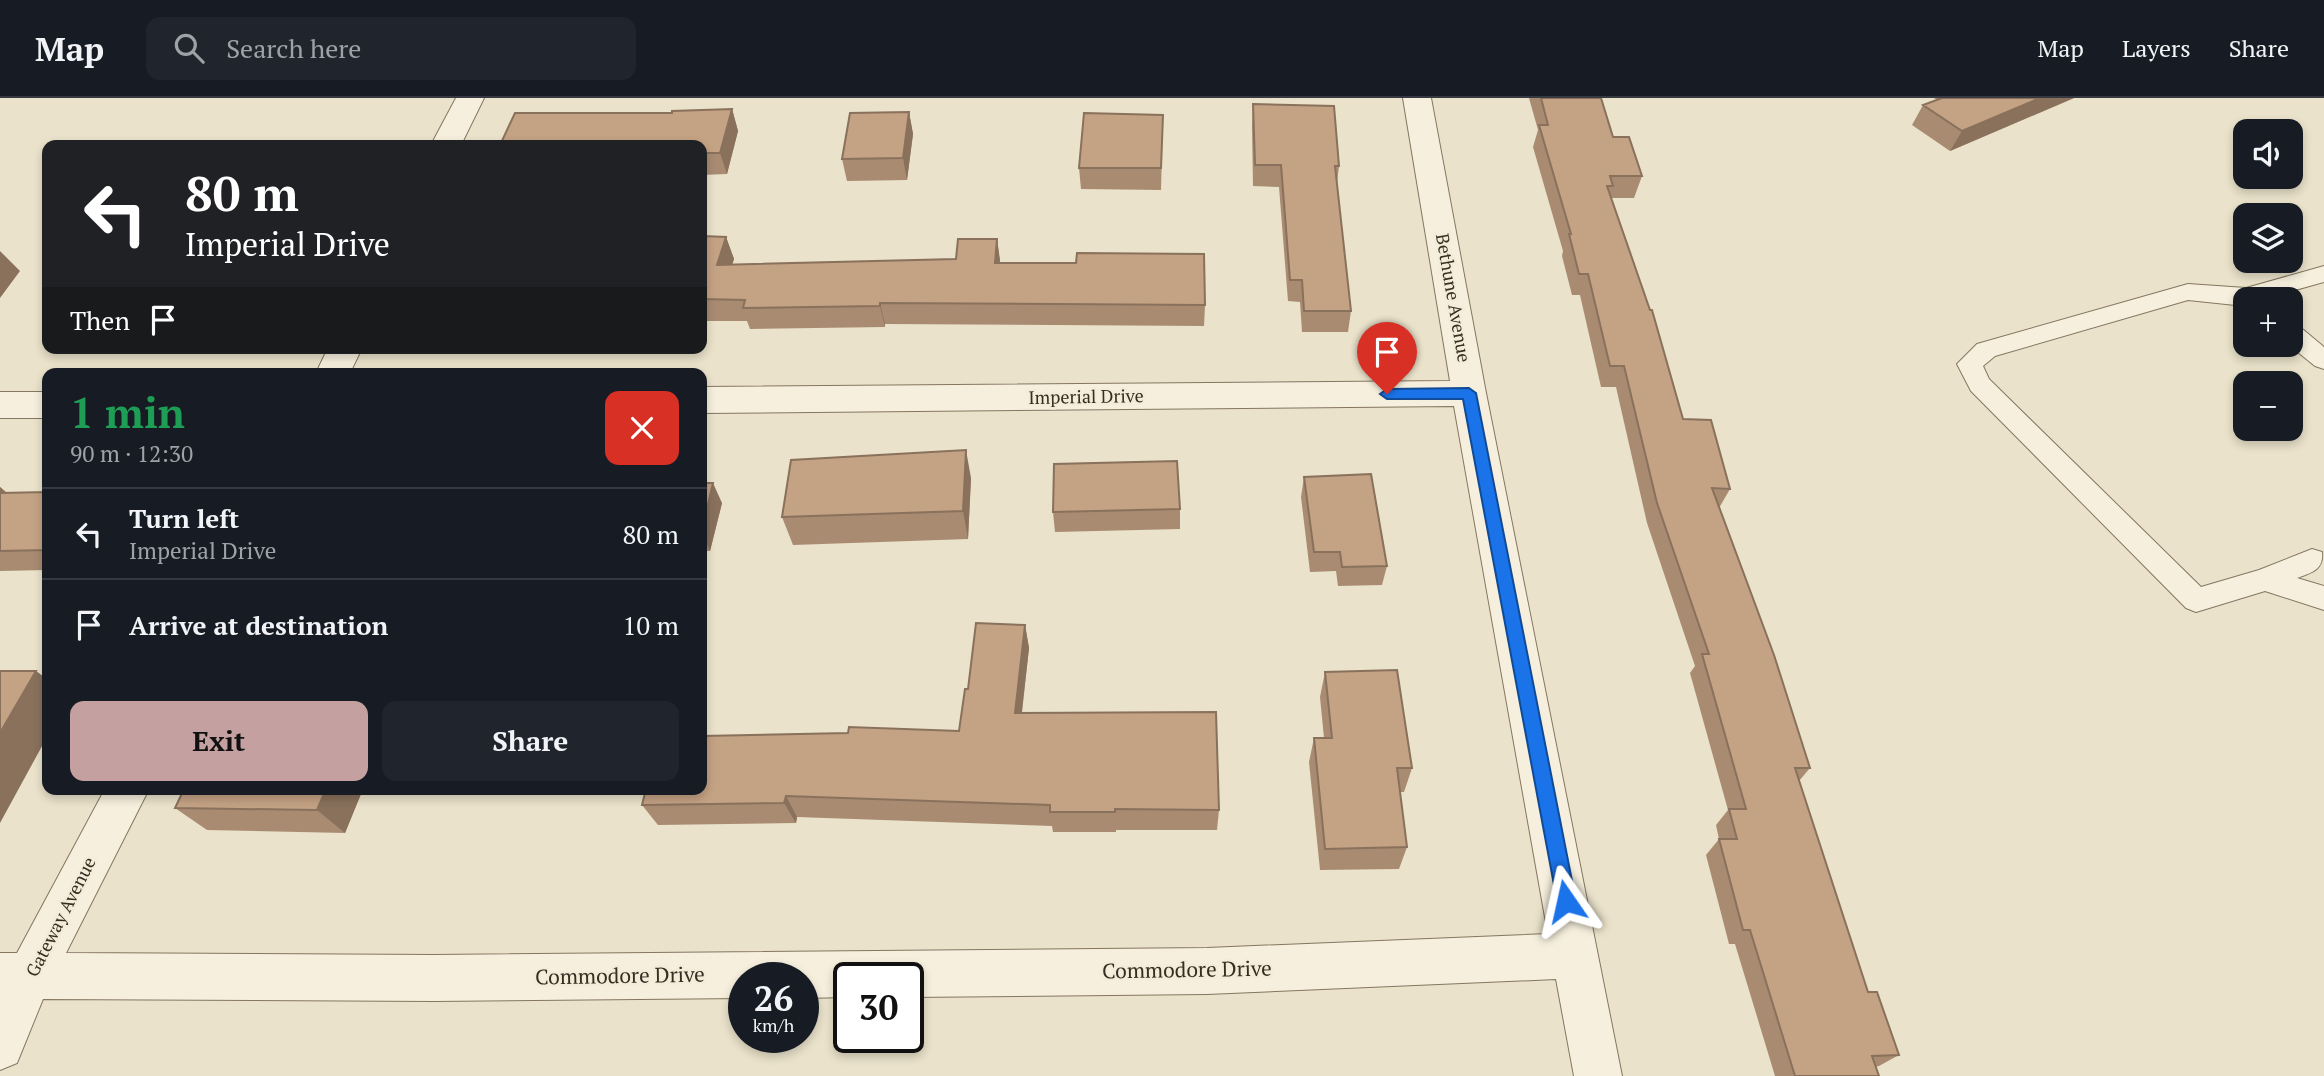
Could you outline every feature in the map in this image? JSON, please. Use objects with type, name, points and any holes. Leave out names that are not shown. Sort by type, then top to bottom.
[{"type":"street","points":[[449,140],[470,98]]},
{"type":"street","name":"Bethune Avenue","points":[[1417,98],[1469,393],[1598,1076]]},
{"type":"street","name":"Imperial Drive","points":[[707,400],[1469,393]]},
{"type":"street","points":[[0,405],[42,405]]},
{"type":"street","name":"Gateway Avenue","points":[[0,1046],[15,975],[124,795]]},
{"type":"street","name":"Commodore Drive","points":[[15,975],[434,978],[1207,971],[1577,955]]},
{"type":"lane","points":[[2283,287],[2324,274]]},
{"type":"lane","points":[[2233,296],[2188,292],[1986,350],[1969,364],[1980,385],[2196,600],[2265,580],[2312,560]]},
{"type":"lane","points":[[2303,343],[2324,360]]},
{"type":"lane","points":[[2265,580],[2324,598]]},
{"type":"building","points":[[1541,98],[1601,98],[1613,137],[1629,137],[1642,176],[1610,176],[1613,186],[1607,186],[1652,310],[1683,419],[1711,420],[1730,489],[1712,488],[1774,655],[1810,768],[1795,768],[1868,992],[1877,992],[1899,1055],[1872,1056],[1879,1076],[1795,1076],[1750,930],[1743,930],[1719,839],[1737,839],[1729,809],[1746,809],[1702,654],[1709,654],[1657,503],[1624,366],[1610,366],[1588,274],[1579,274],[1571,234],[1539,125],[1548,125]]},
{"type":"building","points":[[1942,98],[2040,98],[1962,131],[1923,105]]},
{"type":"building","points":[[1253,104],[1334,106],[1339,166],[1335,166],[1351,311],[1304,311],[1302,280],[1290,280],[1281,165],[1255,165]]},
{"type":"building","points":[[732,109],[720,153],[707,153],[707,140],[502,140],[515,113]]},
{"type":"building","points":[[909,112],[903,158],[842,159],[850,113]]},
{"type":"building","points":[[1084,113],[1163,115],[1161,168],[1079,168]]},
{"type":"building","points":[[707,236],[726,237],[717,265],[956,259],[958,239],[997,239],[995,263],[1076,263],[1077,253],[1204,254],[1205,305],[880,303],[880,306],[743,308],[745,300],[707,299]]},
{"type":"building","points":[[966,450],[963,511],[782,517],[791,460]]},
{"type":"building","points":[[1177,461],[1180,509],[1053,512],[1054,464]]},
{"type":"building","points":[[1371,474],[1387,566],[1342,567],[1340,552],[1314,552],[1304,477]]},
{"type":"building","points":[[707,483],[713,483],[707,508]]},
{"type":"building","points":[[42,492],[42,550],[0,551],[0,493]]},
{"type":"building","points":[[976,623],[1025,625],[1015,713],[1216,712],[1219,810],[1115,809],[1115,812],[1050,812],[1050,805],[786,796],[784,803],[642,805],[644,795],[707,795],[707,736],[848,733],[849,727],[959,731],[965,689],[968,689]]},
{"type":"building","points":[[1397,670],[1412,768],[1397,768],[1407,847],[1325,849],[1314,738],[1332,738],[1325,672]]},
{"type":"building","points":[[0,671],[36,671],[0,733]]},
{"type":"building","points":[[181,795],[323,795],[317,810],[175,808]]},
{"type":"route","points":[[1387,394],[1469,393],[1566,901]]}]
